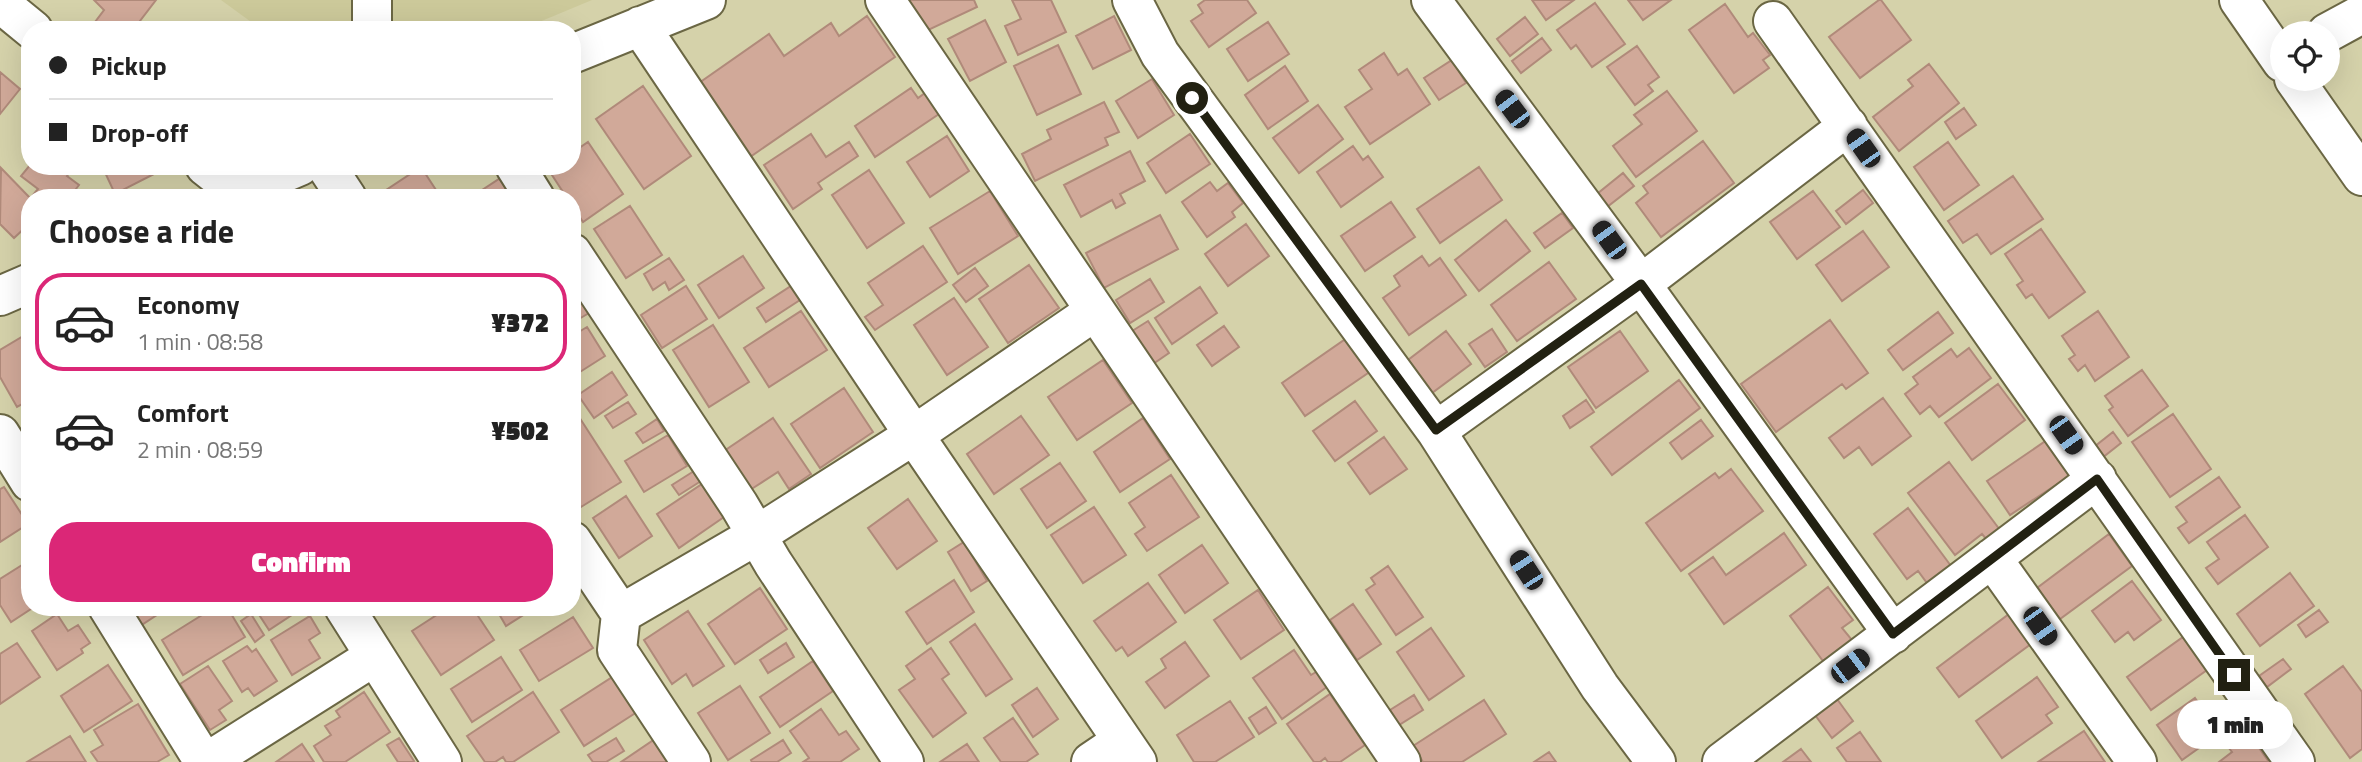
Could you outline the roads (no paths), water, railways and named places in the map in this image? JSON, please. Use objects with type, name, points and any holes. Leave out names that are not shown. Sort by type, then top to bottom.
[{"type":"street","points":[[372,0],[372,21]]},
{"type":"street","points":[[581,50],[706,0]]},
{"type":"street","points":[[885,0],[1401,762]]},
{"type":"street","points":[[1132,0],[1160,54],[1436,430],[1600,687],[1656,762]]},
{"type":"street","points":[[1431,0],[1641,284],[1893,634]]},
{"type":"street","points":[[2239,0],[2270,44]]},
{"type":"street","points":[[0,4],[22,21]]},
{"type":"street","points":[[2340,26],[2362,14]]},
{"type":"street","points":[[1773,20],[2295,762]]},
{"type":"street","points":[[640,26],[1130,751],[1091,762]]},
{"type":"street","points":[[2303,91],[2362,176]]},
{"type":"street","points":[[1436,430],[1641,284],[1847,126]]},
{"type":"street","points":[[213,175],[226,189]]},
{"type":"street","points":[[246,189],[279,175]]},
{"type":"street","points":[[581,267],[739,505],[904,762]]},
{"type":"street","points":[[0,296],[21,287]]},
{"type":"street","points":[[621,614],[757,536],[914,435],[1095,311]]},
{"type":"street","points":[[0,434],[21,468]]},
{"type":"street","points":[[1722,762],[2097,479]]},
{"type":"street","points":[[581,554],[621,614],[617,650],[691,762]]},
{"type":"street","points":[[1992,558],[2137,762]]},
{"type":"street","points":[[114,616],[206,762],[375,656]]},
{"type":"street","points":[[350,616],[442,762]]}]
